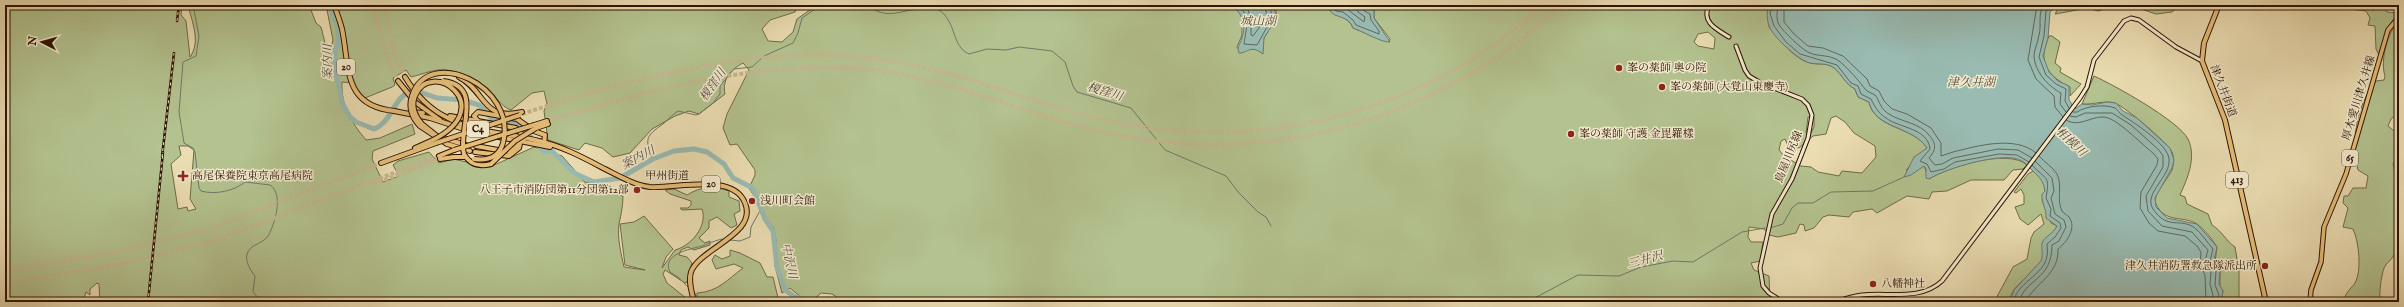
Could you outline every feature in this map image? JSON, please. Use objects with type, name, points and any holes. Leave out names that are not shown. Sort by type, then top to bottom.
[{"type":"highway","name":"20","points":[[334,5],[342,28],[347,72],[352,85],[364,100],[377,108],[423,113]]},
{"type":"highway","name":"津久井街道","points":[[2219,5],[2204,43],[2202,60],[2225,120],[2266,302]]},
{"type":"highway","name":"C4","points":[[435,141],[521,113],[506,114],[495,112],[486,105],[467,82],[460,77],[441,73]]},
{"type":"highway","points":[[474,159],[489,159],[499,151],[504,135],[503,114],[494,98],[479,84],[462,76],[441,73],[424,79],[413,92],[410,109],[421,125],[447,144],[473,152],[509,156],[524,144],[525,139]]},
{"type":"highway","name":"20","points":[[405,77],[419,97],[436,112],[454,122],[525,139]]},
{"type":"highway","name":"20","points":[[398,81],[415,102],[452,126]]},
{"type":"highway","points":[[381,163],[435,141],[456,125],[461,108],[456,91],[447,84],[436,81]]},
{"type":"highway","points":[[525,139],[512,151],[506,152],[474,146],[437,136],[421,125],[414,109],[414,98],[422,86],[436,81],[453,83],[463,91],[466,98],[467,113],[462,145],[464,156],[469,161],[477,165],[491,164],[514,141],[535,126],[548,122]]},
{"type":"highway","name":"甲州街道","points":[[394,111],[430,118],[452,126],[506,138],[525,139],[562,149],[629,181],[651,187],[711,184],[731,188],[744,199],[747,211],[744,223],[696,264],[691,274],[691,287],[694,302]]},
{"type":"highway","name":"20","points":[[478,122],[474,116],[476,112],[494,114],[521,121],[534,132],[545,135],[542,144]]},
{"type":"highway","name":"甲州街道","points":[[450,116],[516,128],[525,139]]},
{"type":"highway","name":"C4","points":[[464,156],[439,158],[454,150],[535,126]]},
{"type":"highway","points":[[506,138],[514,143],[512,151]]},
{"type":"highway","points":[[520,147],[525,139]]},
{"type":"highway","name":"甲州街道","points":[[542,144],[553,148],[562,149]]},
{"type":"main road","points":[[1709,5],[1707,14],[1710,23],[1729,37]]},
{"type":"main road","name":"厚木愛川津久井線","points":[[2310,302],[2311,292],[2322,262],[2325,225],[2346,174],[2388,30],[2399,17]]},
{"type":"main road","points":[[1835,302],[1860,295],[1920,292],[1935,287],[1945,278],[2074,106],[2087,86],[2096,57],[2122,23],[2127,19],[2141,22],[2176,47],[2202,60]]},
{"type":"main road","name":"鳥屋川尻線","points":[[1736,46],[1745,70],[1749,76],[1759,82],[1802,99],[1808,105],[1812,115],[1806,144],[1789,185],[1773,212],[1766,237],[1760,275],[1766,290],[1782,302]]},
{"type":"main road","points":[[1773,302],[1776,298]]},
{"type":"green space","points":[[5,5],[182,5],[181,15],[186,21],[190,57],[195,45],[195,32],[188,5],[309,5],[316,23],[321,27],[327,51],[330,53],[333,40],[326,5],[797,5],[795,12],[770,20],[762,29],[768,41],[782,42],[793,32],[797,19],[817,5],[1232,5],[1242,15],[1242,35],[1237,47],[1241,53],[1251,49],[1258,50],[1261,53],[1264,38],[1277,15],[1274,5],[1326,5],[1333,12],[1348,21],[1353,28],[1389,42],[1390,39],[1374,18],[1374,8],[1369,9],[1365,5],[1769,5],[1769,27],[1782,43],[1793,53],[1804,61],[1825,64],[1834,68],[1855,89],[1858,97],[1869,102],[1872,111],[1878,117],[1886,123],[1913,135],[1927,148],[1906,170],[1913,172],[1924,166],[1929,179],[1950,169],[1978,161],[2006,158],[2018,160],[2027,165],[2023,169],[2013,170],[2004,180],[1971,180],[1947,191],[1932,192],[1929,199],[1907,196],[1877,213],[1872,209],[1853,212],[1849,217],[1829,215],[1823,217],[1814,228],[1805,231],[1804,225],[1800,224],[1796,233],[1778,237],[1769,235],[1764,229],[1749,227],[1748,237],[1751,242],[1763,242],[1760,261],[1751,263],[1754,270],[1769,276],[1770,302],[845,302],[832,294],[821,293],[811,302],[807,302],[790,288],[782,293],[775,266],[776,240],[774,228],[761,214],[758,202],[749,188],[755,175],[755,170],[737,144],[730,145],[723,128],[727,114],[749,70],[743,63],[734,69],[728,76],[724,89],[725,94],[699,114],[689,111],[675,116],[652,129],[630,153],[613,157],[602,148],[585,143],[579,150],[548,140],[544,111],[547,104],[544,91],[532,93],[511,110],[503,105],[480,84],[460,73],[438,70],[411,77],[406,70],[393,78],[395,85],[365,98],[359,93],[354,83],[342,82],[345,106],[356,127],[366,140],[380,138],[412,124],[415,134],[373,151],[372,159],[383,182],[399,176],[393,165],[398,161],[429,152],[439,163],[453,159],[490,167],[534,147],[562,156],[585,182],[610,186],[611,191],[623,196],[619,224],[619,235],[624,267],[645,270],[625,265],[620,224],[634,222],[644,216],[673,249],[666,257],[662,268],[675,250],[681,248],[692,240],[703,222],[702,209],[682,210],[680,208],[688,208],[691,205],[691,201],[670,194],[665,190],[674,189],[687,195],[702,188],[718,188],[729,191],[729,197],[739,201],[740,211],[734,214],[737,225],[731,228],[717,217],[709,221],[709,228],[699,238],[705,243],[710,241],[710,245],[694,250],[688,247],[681,250],[679,255],[687,257],[692,263],[687,282],[685,283],[665,270],[663,274],[667,283],[691,302],[100,302],[99,284],[97,283],[90,289],[90,295],[86,292],[83,302],[5,302]],"holes":[[[1708,32],[1715,38],[1714,49],[1698,46],[1694,42],[1698,34]],[[1836,116],[1845,122],[1854,133],[1875,146],[1876,157],[1862,173],[1842,171],[1839,176],[1818,172],[1811,167],[1801,166],[1784,156],[1779,150],[1781,141],[1785,139],[1788,146],[1799,148],[1813,136],[1826,134],[1831,118]],[[1808,117],[1814,117],[1814,127],[1810,135],[1806,133]],[[179,146],[188,146],[194,150],[190,199],[196,209],[188,211],[187,207],[178,209],[171,164],[181,155]]]},
{"type":"green space","points":[[2064,5],[2180,5],[2172,12],[2156,14],[2132,6],[2114,6],[2098,11],[2088,8],[2055,14],[2059,7]]},
{"type":"green space","points":[[2351,5],[2384,5],[2387,12],[2399,13],[2388,28],[2380,57],[2376,49],[2375,26],[2368,25],[2370,18],[2366,11],[2350,9]]},
{"type":"green space","points":[[2399,21],[2399,113],[2391,119],[2388,126],[2399,135],[2399,154],[2393,164],[2398,186],[2400,208],[2398,242],[2394,255],[2384,268],[2380,285],[2380,302],[2345,302],[2346,294],[2357,278],[2359,256],[2353,229],[2343,227],[2348,208],[2343,203],[2344,196],[2348,196],[2353,188],[2366,188],[2368,176],[2358,170],[2355,147],[2357,124],[2364,101],[2369,91],[2376,81],[2384,80],[2385,76],[2383,63],[2388,39]]},
{"type":"green space","points":[[2049,36],[2052,36],[2060,42],[2055,63],[2061,68],[2060,72],[2081,84],[2070,96],[2070,87],[2055,78],[2046,67],[2044,53]]},
{"type":"green space","points":[[2094,76],[2130,95],[2160,114],[2182,131],[2188,139],[2192,154],[2190,168],[2180,195],[2185,197],[2187,204],[2208,214],[2212,225],[2219,230],[2235,247],[2239,271],[2239,302],[2221,302],[2223,291],[2220,286],[2220,268],[2215,262],[2217,247],[2208,235],[2200,226],[2192,221],[2169,217],[2160,210],[2156,204],[2156,196],[2173,168],[2173,156],[2169,147],[2145,125],[2115,103],[2107,102],[2082,104]]},
{"type":"green space","points":[[2033,171],[2044,182],[2045,191],[2042,200],[2051,223],[2057,226],[2042,243],[2043,256],[2041,262],[2014,289],[2010,302],[1994,302],[2013,267],[2027,259],[2031,238],[2034,232],[2044,224],[2041,214],[2028,225],[2020,219],[2015,207],[2024,204],[2024,195],[2021,189],[2016,193],[2014,192],[2028,174]]},
{"type":"green space","points":[[730,250],[740,253],[760,263],[767,277],[773,277],[779,302],[697,302],[697,293],[717,288],[743,268],[734,264],[716,269],[712,260],[715,255],[722,259],[730,256]]},
{"type":"water","name":"城山湖","points":[[1232,5],[1274,5],[1276,19],[1264,38],[1263,54],[1252,49],[1239,53],[1238,48],[1243,35],[1244,25],[1241,16]]},
{"type":"water","points":[[1326,5],[1365,5],[1369,9],[1374,8],[1374,18],[1390,42],[1377,39],[1353,28],[1348,21],[1334,14]]},
{"type":"water","name":"津久井湖","points":[[1769,5],[2057,5],[2050,12],[2048,38],[2043,56],[2049,72],[2058,81],[2069,86],[2069,100],[2075,109],[2082,104],[2092,105],[2107,102],[2116,103],[2123,111],[2137,118],[2170,148],[2174,160],[2172,168],[2155,198],[2156,207],[2167,218],[2197,224],[2217,247],[2214,260],[2220,268],[2219,284],[2223,291],[2221,302],[2010,302],[2014,290],[2041,261],[2043,241],[2054,231],[2057,226],[2046,218],[2046,212],[2042,200],[2042,194],[2045,191],[2039,178],[2026,164],[2014,158],[1989,159],[1975,162],[1947,170],[1929,179],[1926,178],[1926,169],[1924,166],[1911,175],[1904,177],[1914,157],[1927,148],[1913,135],[1886,123],[1879,117],[1873,111],[1869,102],[1858,97],[1855,89],[1834,68],[1828,65],[1813,64],[1805,61],[1787,48],[1776,37],[1769,26],[1767,14]]},
{"type":"waterway","points":[[193,5],[199,36],[196,56],[183,62],[179,112],[184,143],[193,148],[195,152],[199,188],[201,191],[213,193],[230,190],[245,182],[270,185],[277,195],[277,209],[271,231],[266,239],[251,248],[247,254],[248,265],[255,276],[253,292],[262,302]]},
{"type":"waterway","name":"案内川","points":[[330,5],[338,29],[338,46],[335,48],[336,72],[342,103],[350,117],[356,122],[374,129],[386,120],[401,98],[414,90],[437,98],[463,100],[479,105],[493,120],[521,125],[541,149],[545,152],[551,150],[574,173],[594,182],[620,178],[653,159],[674,151],[694,149],[707,152],[724,164],[733,178],[751,187],[754,191],[765,219],[773,231],[777,267],[785,290],[795,297],[808,300],[829,299],[837,302]]},
{"type":"waterway","name":"榎窪川","points":[[653,159],[648,147],[648,138],[653,132],[678,111],[696,115],[699,114],[713,103],[720,94],[720,86],[734,69],[752,67],[764,56],[793,43],[798,33],[802,18],[821,5]]},
{"type":"waterway","name":"榎窪川","points":[[868,5],[876,11],[885,13],[920,8],[939,10],[949,21],[959,45],[969,54],[987,49],[1006,50],[1019,47],[1052,51],[1065,62],[1073,86],[1077,92],[1131,108],[1165,150],[1226,176],[1239,193],[1258,212],[1266,217],[1271,226]]},
{"type":"waterway","name":"三井沢","points":[[1770,228],[1783,224],[1792,208],[1798,203],[1813,203],[1831,192],[1873,191],[1904,177]]},
{"type":"waterway","name":"案内川","points":[[730,240],[740,241],[750,237],[751,227],[761,209]]},
{"type":"waterway","name":"三井沢","points":[[1527,302],[1578,275],[1619,276],[1641,267],[1673,261],[1693,262],[1742,232],[1765,228]]},
{"type":"waterway","name":"案内川","points":[[690,289],[678,277],[670,272],[668,266],[670,261],[678,253],[718,240],[727,239]]},
{"type":"waterway","name":"案内川","points":[[694,292],[700,302]]},
{"type":"tunnel","points":[[373,5],[387,58],[398,81]]},
{"type":"tunnel","points":[[384,5],[395,55],[405,77]]},
{"type":"tunnel","points":[[522,114],[600,90],[684,70],[726,62],[768,57],[809,55],[849,56],[881,59],[912,65],[970,80],[1088,116],[1149,128],[1210,132],[1270,129],[1330,118],[1388,100],[1443,76],[1495,44],[1544,5]]},
{"type":"tunnel","points":[[547,121],[627,98],[708,79],[749,73],[832,67],[874,70],[929,80],[1063,122],[1090,129],[1153,141],[1217,144],[1280,140],[1342,127],[1402,107],[1459,80],[1513,46],[1562,5]]},
{"type":"tunnel","points":[[1729,37],[1736,46]]},
{"type":"tunnel","points":[[5,283],[117,265],[210,242],[439,156]]},
{"type":"tunnel","points":[[373,184],[440,159]]},
{"type":"tunnel","points":[[5,271],[115,252],[209,229],[381,163]]},
{"type":"railway","points":[[177,21],[179,5]]},
{"type":"railway","points":[[162,157],[174,53]]},
{"type":"railway","points":[[148,302],[163,152]]},
{"type":"place","name":"峯の薬師 奥の院","points":[[1619,68]]},
{"type":"place","name":"峯の薬師 (大覚山東慶寺)","points":[[1662,87]]},
{"type":"place","name":"峯の薬師 守護 金毘羅樣","points":[[1571,134]]},
{"type":"place","name":"高尾保養院東京高尾病院","points":[[183,176]]},
{"type":"place","name":"八王子市消防団第11分団第12部","points":[[637,190]]},
{"type":"place","name":"浅川町会館","points":[[752,201]]},
{"type":"place","name":"津久井消防署救急隊派出所","points":[[2265,266]]},
{"type":"place","name":"八幡神社","points":[[1873,284]]},
{"type":"water label","name":"相模川","points":[[2071,142]]},
{"type":"water label","name":"中沢川","points":[[789,261]]}]
